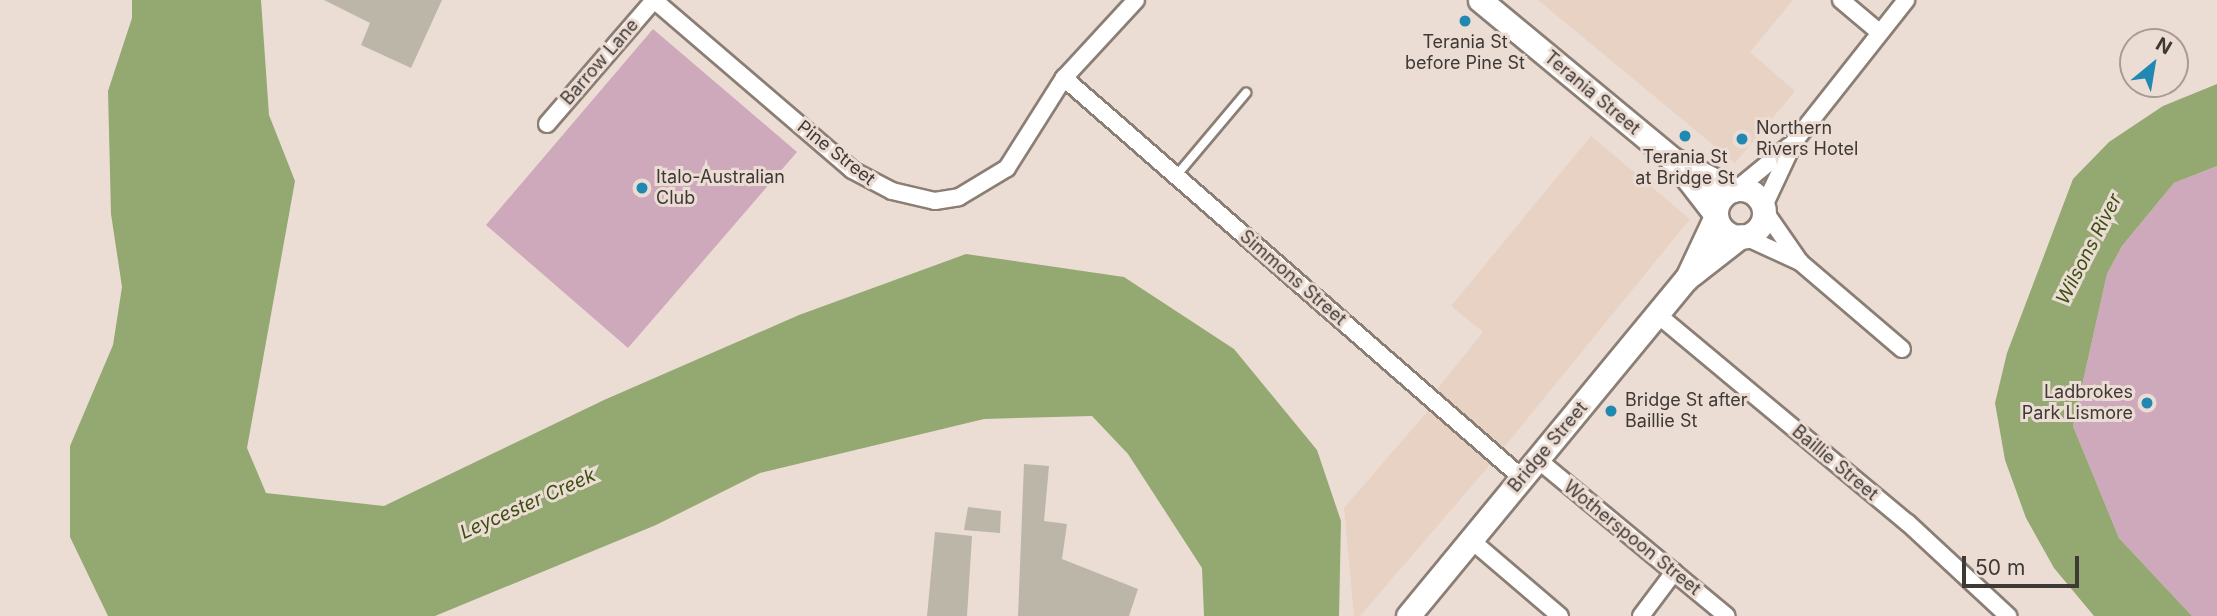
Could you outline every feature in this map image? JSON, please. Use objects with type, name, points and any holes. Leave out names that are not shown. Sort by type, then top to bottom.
[{"type":"main road","name":"Terania Street","points":[[1480,0],[1672,159],[1716,216]]},
{"type":"main road","name":"Terania Street","points":[[1672,159],[1735,189]]},
{"type":"main road","points":[[1735,189],[1753,193],[1764,209],[1760,225],[1742,236],[1725,231],[1716,216],[1721,198],[1735,189]]},
{"type":"main road","name":"Bridge Street","points":[[1408,616],[1687,278],[1716,216]]},
{"type":"main road","name":"Bridge Street","points":[[1687,278],[1742,236]]},
{"type":"street","name":"Pine Street","points":[[654,0],[852,170],[908,197],[935,201],[983,186],[1007,168],[1064,78],[1136,0]]},
{"type":"street","name":"Barrow Lane","points":[[547,124],[654,0]]},
{"type":"street","points":[[1841,0],[1879,32]]},
{"type":"street","points":[[1902,349],[1800,262],[1764,209],[1794,142],[1906,0]]},
{"type":"street","name":"Simmons Street","points":[[1064,78],[1522,478]]},
{"type":"street","points":[[1735,189],[1794,142]]},
{"type":"street","points":[[1742,236],[1800,262]]},
{"type":"street","name":"Baillie Street","points":[[1658,315],[1908,523],[2008,616]]},
{"type":"street","name":"Wotherspoon Street","points":[[1537,459],[1727,616]]},
{"type":"street","points":[[1471,540],[1560,616]]},
{"type":"street","points":[[1641,616],[1674,572]]},
{"type":"lane","points":[[1176,176],[1246,93]]},
{"type":"shaded area","points":[[1538,0],[1793,0],[1750,52],[1795,91],[1735,163]]},
{"type":"shaded area","name":"Italo-Australian Club","points":[[653,29],[797,152],[628,348],[486,225]]},
{"type":"shaded area","points":[[1591,136],[1690,219],[1488,467],[1360,616],[1354,616],[1344,508],[1427,412],[1439,387],[1483,332],[1451,306]]},
{"type":"shaded area","name":"Ladbrokes Park Lismore","points":[[2217,166],[2217,616],[2192,616],[2119,538],[2073,426],[2107,274],[2122,246],[2174,183]]},
{"type":"water","name":"Leycester Creek","points":[[132,0],[261,0],[269,115],[295,181],[247,448],[266,493],[384,506],[604,400],[799,315],[966,254],[1124,277],[1234,349],[1317,450],[1341,521],[1339,616],[1204,616],[1202,568],[1128,454],[1092,416],[984,419],[760,473],[656,525],[435,616],[108,616],[70,537],[70,446],[113,345],[122,287],[111,214],[108,91],[132,18]]},
{"type":"water","name":"Wilsons River","points":[[2217,84],[2217,166],[2174,183],[2122,246],[2107,274],[2073,426],[2119,538],[2192,616],[2094,616],[2054,568],[2026,518],[2005,460],[1995,403],[2007,353],[2073,179],[2109,142],[2163,106],[2189,98],[2189,95]]},
{"type":"building","points":[[324,0],[442,0],[411,68],[361,45],[370,23]]},
{"type":"building","points":[[1024,464],[1049,466],[1044,521],[1067,524],[1062,559],[1138,589],[1129,616],[1018,616]]},
{"type":"building","points":[[968,507],[1001,511],[1000,533],[964,530]]},
{"type":"building","points":[[935,532],[972,536],[967,616],[927,616]]},
{"type":"place","name":"Terania St before Pine St","points":[[1465,21]]},
{"type":"place","name":"Terania St at Bridge St","points":[[1685,136]]},
{"type":"place","name":"Northern Rivers Hotel","points":[[1742,139]]},
{"type":"place","name":"Italo-Australian Club","points":[[642,188]]},
{"type":"place","name":"Ladbrokes Park Lismore","points":[[2147,403]]},
{"type":"place","name":"Bridge St after Baillie St","points":[[1611,411]]}]
